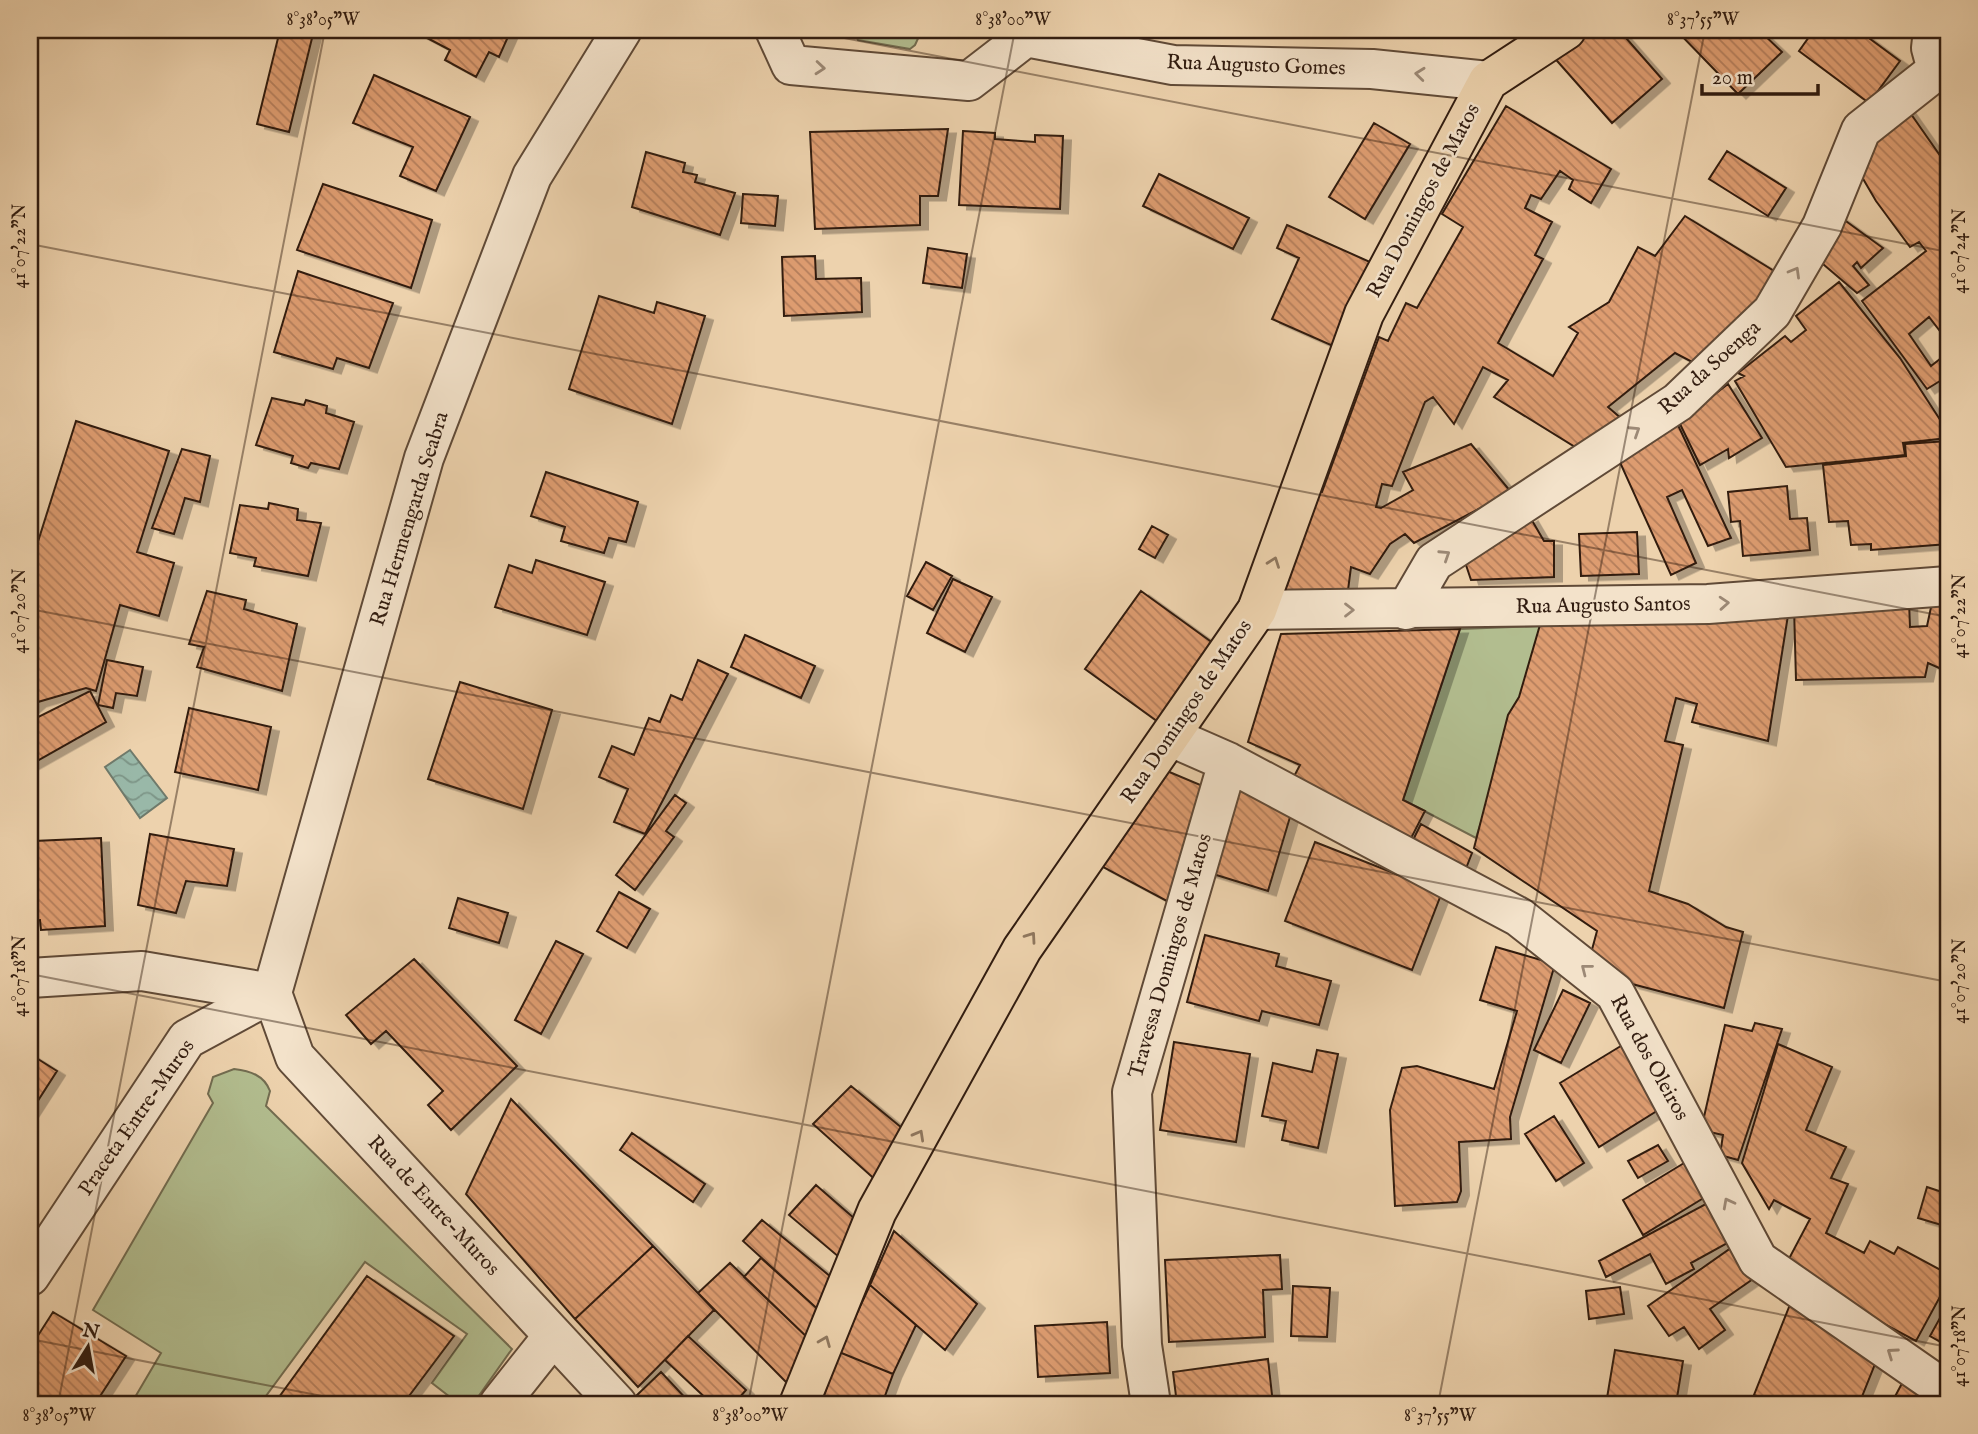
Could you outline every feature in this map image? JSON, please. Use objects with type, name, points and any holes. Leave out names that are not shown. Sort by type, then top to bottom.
[{"type":"main road","name":"Rua Domingos de Matos","points":[[799,1404],[877,1210],[1022,949],[1257,610],[1364,314],[1488,81],[1566,30]]},
{"type":"street","name":"Rua Hermengarda Seabra","points":[[272,993],[424,458],[532,176],[622,30]]},
{"type":"street","name":"Rua Augusto Gomes","points":[[775,30],[791,65],[969,80],[1018,33],[1173,65],[1339,71],[1372,69],[1488,81]]},
{"type":"street","points":[[1933,30],[1931,48],[1943,69]]},
{"type":"street","name":"Rua da Soenga","points":[[1406,610],[1434,562],[1678,402],[1772,312],[1822,226],[1861,130],[1943,69]]},
{"type":"street","name":"Rua Augusto Santos","points":[[1257,610],[1708,604],[1948,586]]},
{"type":"street","name":"Rua dos Oleiros","points":[[1171,737],[1228,762],[1519,917],[1615,993],[1758,1260],[1948,1392]]},
{"type":"street","name":"Travessa Domingos de Matos","points":[[1151,1404],[1142,1345],[1132,1092],[1228,762]]},
{"type":"street","points":[[30,978],[142,971],[272,993]]},
{"type":"street","name":"Praceta Entre-Muros","points":[[30,1276],[187,1039],[272,993]]},
{"type":"street","name":"Rua de Entre-Muros","points":[[272,993],[295,1057],[617,1404]]},
{"type":"street","points":[[499,1404],[553,1336]]},
{"type":"green space","points":[[853,30],[921,32],[910,49],[858,40]]},
{"type":"green space","points":[[1543,626],[1476,838],[1403,800],[1460,629]]},
{"type":"green space","points":[[234,1069],[251,1073],[264,1081],[270,1091],[266,1106],[512,1349],[473,1404],[459,1404],[432,1383],[467,1334],[365,1262],[260,1404],[131,1404],[161,1353],[93,1310],[213,1103],[208,1094],[213,1077]]},
{"type":"water","points":[[130,750],[167,798],[140,818],[105,767]]},
{"type":"building","points":[[280,30],[314,30],[289,132],[257,124]]},
{"type":"building","points":[[412,30],[511,30],[499,57],[489,52],[476,77],[445,60],[450,50]]},
{"type":"building","points":[[1579,30],[1619,30],[1662,79],[1612,123],[1551,54]]},
{"type":"building","points":[[1676,30],[1759,30],[1782,52],[1738,94]]},
{"type":"building","points":[[1814,30],[1858,30],[1900,61],[1869,103],[1799,51]]},
{"type":"building","points":[[374,75],[470,117],[436,191],[400,176],[413,147],[353,123]]},
{"type":"building","points":[[1904,104],[1941,157],[1948,174],[1948,337],[1946,339],[1929,317],[1909,334],[1931,366],[1945,355],[1948,361],[1942,366],[1948,376],[1927,389],[1862,301],[1926,251],[1919,242],[1910,247],[1876,201],[1855,165]]},
{"type":"building","points":[[1506,106],[1611,169],[1591,203],[1569,189],[1573,180],[1560,171],[1541,199],[1531,195],[1525,208],[1552,222],[1535,255],[1543,259],[1498,343],[1553,376],[1578,333],[1569,327],[1609,302],[1638,247],[1655,256],[1685,216],[1779,274],[1758,309],[1698,365],[1675,353],[1608,407],[1623,420],[1580,450],[1494,397],[1508,380],[1483,367],[1454,424],[1433,397],[1425,402],[1392,486],[1382,484],[1376,507],[1381,508],[1413,490],[1403,472],[1471,444],[1511,492],[1414,543],[1405,534],[1390,544],[1370,574],[1351,567],[1347,598],[1272,591],[1310,491],[1322,492],[1379,337],[1388,341],[1406,303],[1417,308],[1463,227],[1442,214]]},
{"type":"building","points":[[1374,123],[1410,144],[1365,219],[1329,197]]},
{"type":"building","points":[[948,129],[938,196],[920,196],[920,225],[815,229],[810,132]]},
{"type":"building","points":[[963,131],[995,133],[995,139],[1035,142],[1035,135],[1063,136],[1060,209],[959,205]]},
{"type":"building","points":[[1727,151],[1786,188],[1768,216],[1709,179]]},
{"type":"building","points":[[646,152],[685,163],[683,172],[697,175],[695,182],[735,193],[720,235],[632,207]]},
{"type":"building","points":[[1159,174],[1249,218],[1233,249],[1143,206]]},
{"type":"building","points":[[323,184],[432,220],[411,288],[297,250]]},
{"type":"building","points":[[743,194],[778,196],[775,226],[741,223]]},
{"type":"building","points":[[1832,211],[1883,248],[1861,268],[1857,262],[1853,266],[1869,285],[1857,293],[1810,253]]},
{"type":"building","points":[[1287,225],[1370,262],[1333,346],[1272,319],[1299,258],[1277,248]]},
{"type":"building","points":[[928,248],[967,254],[962,288],[923,283]]},
{"type":"building","points":[[815,256],[816,279],[861,278],[862,312],[784,316],[782,257]]},
{"type":"building","points":[[298,271],[393,303],[369,368],[337,358],[333,369],[274,352]]},
{"type":"building","points":[[1839,282],[1900,358],[1948,432],[1948,438],[1903,443],[1905,455],[1786,467],[1735,381],[1744,376],[1738,373],[1785,336],[1791,342],[1806,330],[1796,316]]},
{"type":"building","points":[[599,296],[654,313],[657,302],[705,316],[672,424],[569,389]]},
{"type":"building","points":[[1728,384],[1762,438],[1729,458],[1728,449],[1700,465],[1679,422]]},
{"type":"building","points":[[272,398],[304,405],[306,400],[327,406],[326,413],[354,422],[339,469],[311,463],[308,468],[291,463],[293,456],[256,445]]},
{"type":"building","points":[[76,421],[169,451],[137,552],[174,563],[159,616],[120,605],[96,691],[86,688],[38,702],[30,709],[30,567]]},
{"type":"building","points":[[1677,423],[1731,538],[1708,546],[1682,490],[1667,497],[1696,563],[1671,575],[1618,458]]},
{"type":"building","points":[[1948,441],[1948,544],[1871,550],[1871,544],[1851,545],[1848,521],[1829,522],[1823,465],[1906,456],[1905,444]]},
{"type":"building","points":[[182,449],[210,456],[200,502],[185,498],[174,534],[152,528]]},
{"type":"building","points":[[546,472],[638,502],[626,542],[609,538],[604,553],[561,541],[565,527],[531,516]]},
{"type":"building","points":[[1787,486],[1790,519],[1807,518],[1810,550],[1743,556],[1740,521],[1731,522],[1728,492]]},
{"type":"building","points":[[269,503],[298,509],[297,520],[321,523],[308,576],[254,566],[256,558],[230,553],[240,505],[268,509]]},
{"type":"building","points":[[1530,517],[1544,541],[1554,541],[1554,577],[1471,580],[1464,559]]},
{"type":"building","points":[[1152,526],[1168,535],[1155,558],[1139,549]]},
{"type":"building","points":[[1637,532],[1639,574],[1581,576],[1579,534]]},
{"type":"building","points":[[536,560],[605,582],[587,635],[495,607],[509,565],[532,573]]},
{"type":"building","points":[[926,562],[952,576],[933,610],[907,596]]},
{"type":"building","points":[[953,579],[992,597],[965,652],[927,633]]},
{"type":"building","points":[[207,591],[246,600],[244,609],[297,624],[282,691],[197,667],[204,647],[189,644]]},
{"type":"building","points":[[1141,591],[1217,646],[1161,724],[1085,669]]},
{"type":"building","points":[[1948,595],[1948,672],[1928,663],[1925,677],[1796,680],[1794,607],[1909,601],[1910,627],[1927,626],[1933,598]]},
{"type":"building","points":[[1789,609],[1768,741],[1692,722],[1697,704],[1676,698],[1665,741],[1683,745],[1649,891],[1688,904],[1726,927],[1743,932],[1724,1008],[1632,984],[1590,957],[1597,931],[1474,848],[1508,715],[1519,697],[1542,618]]},
{"type":"building","points":[[1460,629],[1403,800],[1425,811],[1407,846],[1290,784],[1300,765],[1248,742],[1281,634]]},
{"type":"building","points":[[745,635],[815,666],[801,698],[731,667]]},
{"type":"building","points":[[107,660],[143,667],[137,696],[116,693],[113,708],[98,705]]},
{"type":"building","points":[[698,660],[728,674],[663,800],[645,834],[614,822],[628,789],[599,777],[612,746],[634,755],[649,718],[660,722],[671,695],[682,700]]},
{"type":"building","points":[[460,682],[552,710],[523,809],[428,779]]},
{"type":"building","points":[[90,691],[106,722],[30,765],[30,721]]},
{"type":"building","points":[[189,708],[271,727],[258,790],[175,772]]},
{"type":"building","points":[[1167,771],[1210,789],[1180,908],[1101,866]]},
{"type":"building","points":[[1225,785],[1293,807],[1268,891],[1197,869]]},
{"type":"building","points":[[675,795],[686,803],[666,831],[674,837],[635,890],[616,875]]},
{"type":"building","points":[[1421,824],[1472,853],[1465,871],[1410,846]]},
{"type":"building","points":[[150,834],[234,849],[227,886],[186,881],[176,913],[138,905]]},
{"type":"building","points":[[101,838],[105,926],[41,930],[40,920],[30,921],[30,876],[37,876],[34,841]]},
{"type":"building","points":[[1315,842],[1442,892],[1412,970],[1285,921]]},
{"type":"building","points":[[619,892],[650,909],[627,948],[597,931]]},
{"type":"building","points":[[458,898],[508,913],[499,943],[449,928]]},
{"type":"building","points":[[1205,935],[1279,954],[1276,966],[1331,981],[1319,1025],[1262,1011],[1259,1021],[1187,1002]]},
{"type":"building","points":[[556,941],[583,954],[541,1034],[515,1020]]},
{"type":"building","points":[[1496,947],[1555,964],[1510,1117],[1511,1139],[1459,1142],[1461,1191],[1457,1202],[1395,1206],[1390,1110],[1402,1068],[1417,1066],[1494,1089],[1517,1011],[1480,1000]]},
{"type":"building","points":[[414,959],[517,1066],[451,1130],[428,1105],[443,1091],[386,1031],[371,1044],[346,1015]]},
{"type":"building","points":[[1563,990],[1590,1003],[1561,1063],[1534,1050]]},
{"type":"building","points":[[1755,1023],[1782,1029],[1738,1160],[1720,1155],[1723,1135],[1701,1130],[1725,1025],[1752,1031]]},
{"type":"building","points":[[1629,1041],[1668,1104],[1599,1147],[1560,1083]]},
{"type":"building","points":[[1174,1042],[1250,1054],[1236,1142],[1160,1130]]},
{"type":"building","points":[[1778,1044],[1832,1067],[1806,1130],[1846,1147],[1831,1178],[1848,1184],[1826,1233],[1864,1253],[1870,1241],[1894,1254],[1898,1247],[1948,1274],[1948,1282],[1916,1341],[1783,1270],[1810,1219],[1774,1200],[1769,1209],[1742,1163]]},
{"type":"building","points":[[1317,1050],[1338,1054],[1318,1148],[1282,1140],[1286,1121],[1262,1116],[1273,1063],[1312,1072]]},
{"type":"building","points":[[30,1054],[57,1071],[30,1113]]},
{"type":"building","points":[[851,1086],[908,1133],[880,1184],[813,1124]]},
{"type":"building","points":[[511,1099],[653,1246],[575,1319],[466,1194]]},
{"type":"building","points":[[1554,1116],[1584,1163],[1556,1181],[1525,1134]]},
{"type":"building","points":[[632,1133],[705,1184],[693,1202],[620,1150]]},
{"type":"building","points":[[1658,1145],[1668,1161],[1638,1178],[1628,1161]]},
{"type":"building","points":[[1694,1157],[1715,1191],[1643,1235],[1623,1200]]},
{"type":"building","points":[[816,1185],[863,1226],[846,1263],[789,1215]]},
{"type":"building","points":[[1927,1187],[1948,1194],[1948,1227],[1918,1218]]},
{"type":"building","points":[[1717,1198],[1738,1237],[1691,1263],[1694,1269],[1666,1284],[1650,1254],[1606,1277],[1599,1261]]},
{"type":"building","points":[[762,1220],[837,1282],[823,1314],[743,1241]]},
{"type":"building","points":[[894,1231],[977,1304],[945,1350],[870,1285]]},
{"type":"building","points":[[1741,1241],[1763,1272],[1710,1309],[1725,1330],[1699,1349],[1684,1327],[1669,1336],[1648,1306]]},
{"type":"building","points":[[653,1246],[714,1310],[638,1387],[575,1319]]},
{"type":"building","points":[[1280,1255],[1282,1289],[1263,1290],[1265,1337],[1169,1342],[1165,1260]]},
{"type":"building","points":[[761,1258],[823,1314],[811,1341],[744,1277]]},
{"type":"building","points":[[730,1263],[811,1341],[788,1384],[698,1293]]},
{"type":"building","points":[[367,1276],[454,1336],[403,1404],[274,1404]]},
{"type":"building","points":[[870,1285],[916,1325],[893,1374],[839,1352]]},
{"type":"building","points":[[1293,1286],[1330,1288],[1327,1337],[1291,1336]]},
{"type":"building","points":[[1620,1287],[1624,1314],[1589,1319],[1586,1291]]},
{"type":"building","points":[[1795,1292],[1879,1354],[1859,1404],[1779,1404],[1754,1395]]},
{"type":"building","points":[[1946,1307],[1948,1308],[1948,1346],[1930,1336]]},
{"type":"building","points":[[53,1312],[126,1356],[95,1404],[30,1404],[30,1348]]},
{"type":"building","points":[[1107,1322],[1110,1373],[1038,1377],[1035,1326]]},
{"type":"building","points":[[688,1336],[746,1390],[734,1404],[712,1404],[665,1360]]},
{"type":"building","points":[[1615,1350],[1683,1361],[1676,1404],[1606,1404]]},
{"type":"building","points":[[839,1352],[893,1374],[882,1404],[821,1404]]},
{"type":"building","points":[[1268,1359],[1273,1404],[1177,1404],[1173,1372]]},
{"type":"building","points":[[661,1372],[691,1404],[644,1404],[636,1396]]},
{"type":"building","points":[[1908,1372],[1948,1404],[1891,1404]]}]
